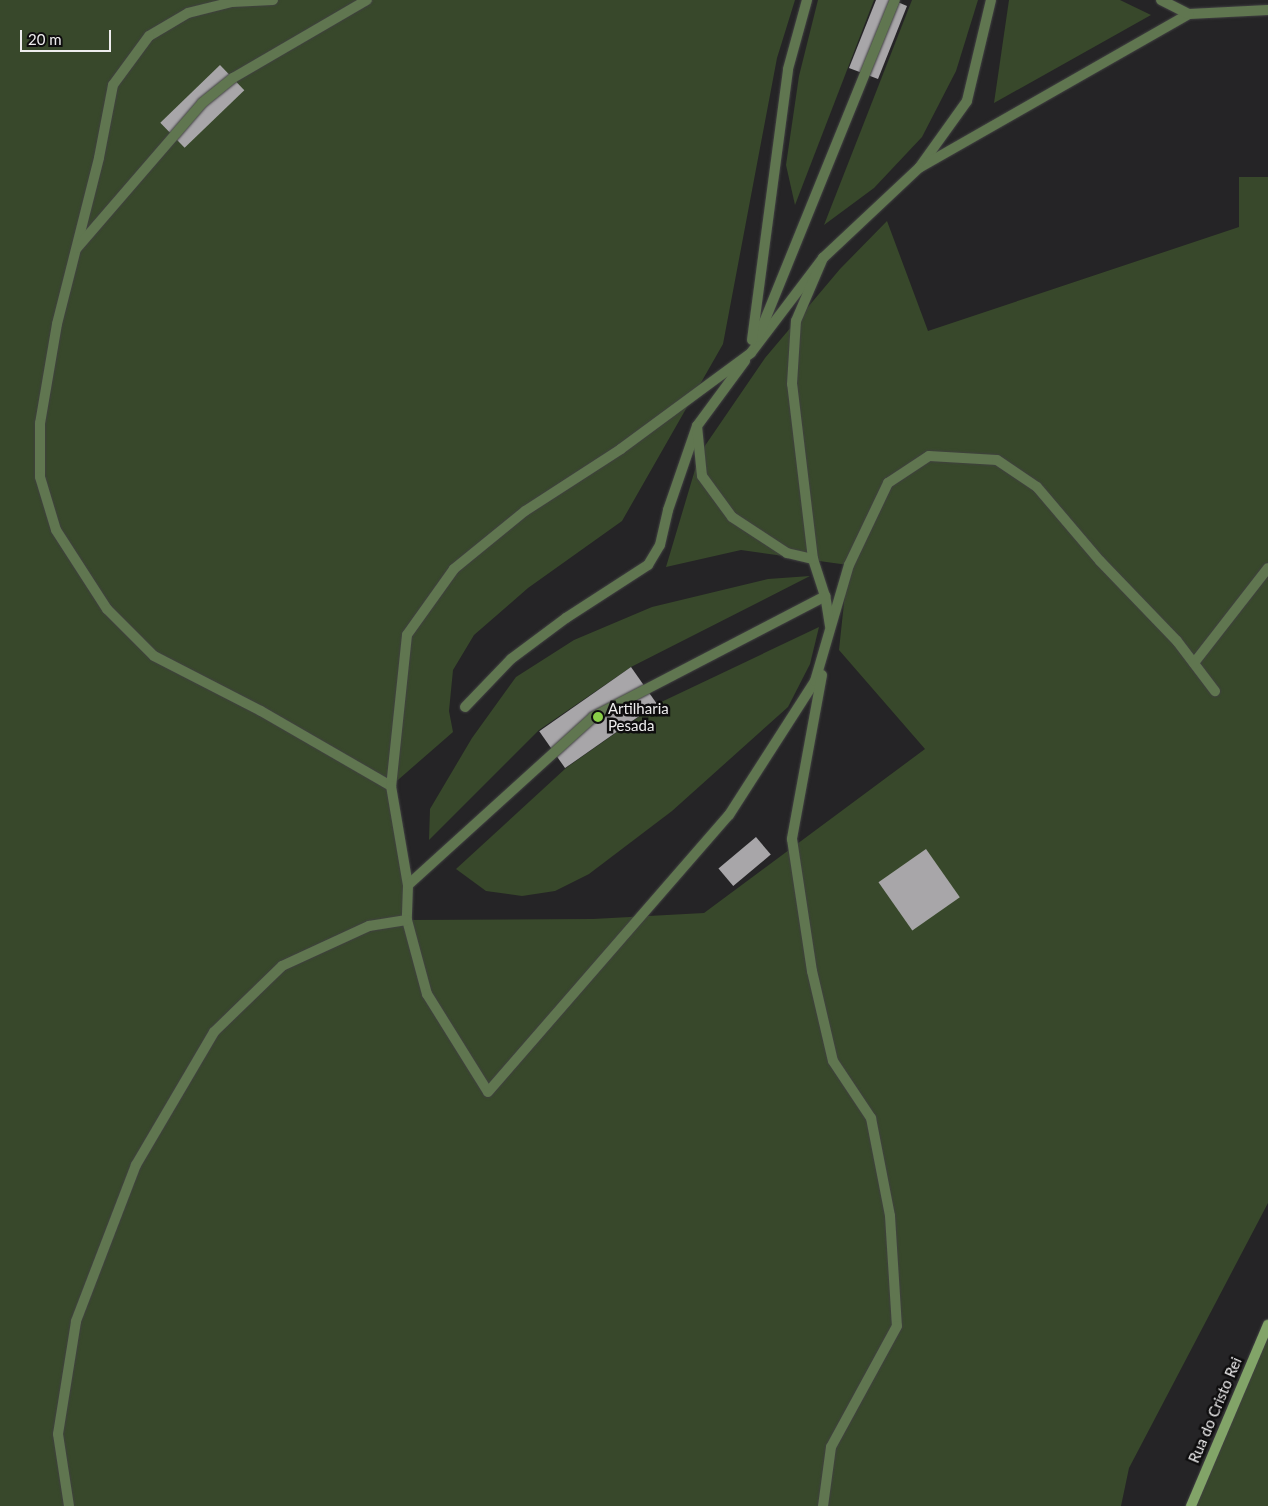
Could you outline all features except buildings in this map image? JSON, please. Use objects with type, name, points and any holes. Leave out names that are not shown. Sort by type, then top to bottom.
[{"type":"street","name":"Rua do Cristo Rei","points":[[1190,1506],[1268,1325]]},
{"type":"lane","points":[[273,0],[232,2],[188,13],[149,36],[113,85],[99,158],[57,324],[40,424],[40,477],[56,530],[107,608],[154,656],[261,711],[391,786]]},
{"type":"lane","points":[[75,250],[202,103],[233,78],[367,0]]},
{"type":"lane","points":[[751,353],[788,69],[807,0]]},
{"type":"lane","points":[[895,0],[809,218],[751,353],[621,449],[525,511],[454,569],[407,635],[391,786],[408,885],[407,920],[427,994],[488,1092],[728,814],[816,681],[848,565],[888,483],[929,456],[997,460],[1037,487],[1194,663],[1215,691]]},
{"type":"lane","points":[[465,707],[512,659],[566,618],[648,565],[660,545],[668,510],[697,426],[823,258],[919,168],[967,101],[991,0]]},
{"type":"lane","points":[[1161,0],[1189,14]]},
{"type":"lane","points":[[919,168],[1189,14],[1268,10]]},
{"type":"lane","points":[[823,258],[796,321],[792,384],[813,558],[825,596],[830,630],[792,839],[812,971],[833,1061],[871,1118],[890,1216],[897,1326],[831,1447],[823,1506]]},
{"type":"lane","points":[[697,426],[702,476],[732,517],[787,552],[813,558]]},
{"type":"lane","points":[[1194,663],[1268,568]]},
{"type":"lane","points":[[408,885],[592,717],[825,596]]},
{"type":"lane","points":[[69,1506],[58,1434],[76,1321],[136,1165],[214,1032],[282,966],[369,926],[407,920]]},
{"type":"green space","points":[[0,0],[795,0],[777,58],[723,344],[622,521],[528,588],[474,635],[453,670],[449,711],[453,732],[391,786],[408,920],[593,919],[704,913],[925,749],[839,650],[848,565],[741,550],[666,567],[700,453],[765,358],[840,269],[887,221],[928,331],[1239,227],[1239,177],[1268,177],[1268,1203],[1129,1468],[1121,1506],[0,1506]]},
{"type":"green space","points":[[818,0],[874,0],[795,205],[786,165],[799,76]]},
{"type":"green space","points":[[912,0],[978,0],[956,71],[922,137],[874,188],[824,225]]},
{"type":"green space","points":[[1009,0],[1120,0],[1151,15],[994,103]]},
{"type":"green space","points":[[810,576],[631,667],[539,730],[429,840],[430,809],[472,738],[516,677],[574,640],[652,607],[768,579]]},
{"type":"green space","points":[[819,627],[810,664],[788,707],[672,811],[589,874],[555,891],[522,896],[486,891],[456,869],[566,768],[657,704]]},
{"type":"green space","points":[[1268,1325],[1268,1506],[1191,1506]]},
{"type":"place","name":"Artilharia Pesada","points":[[598,717]]}]
